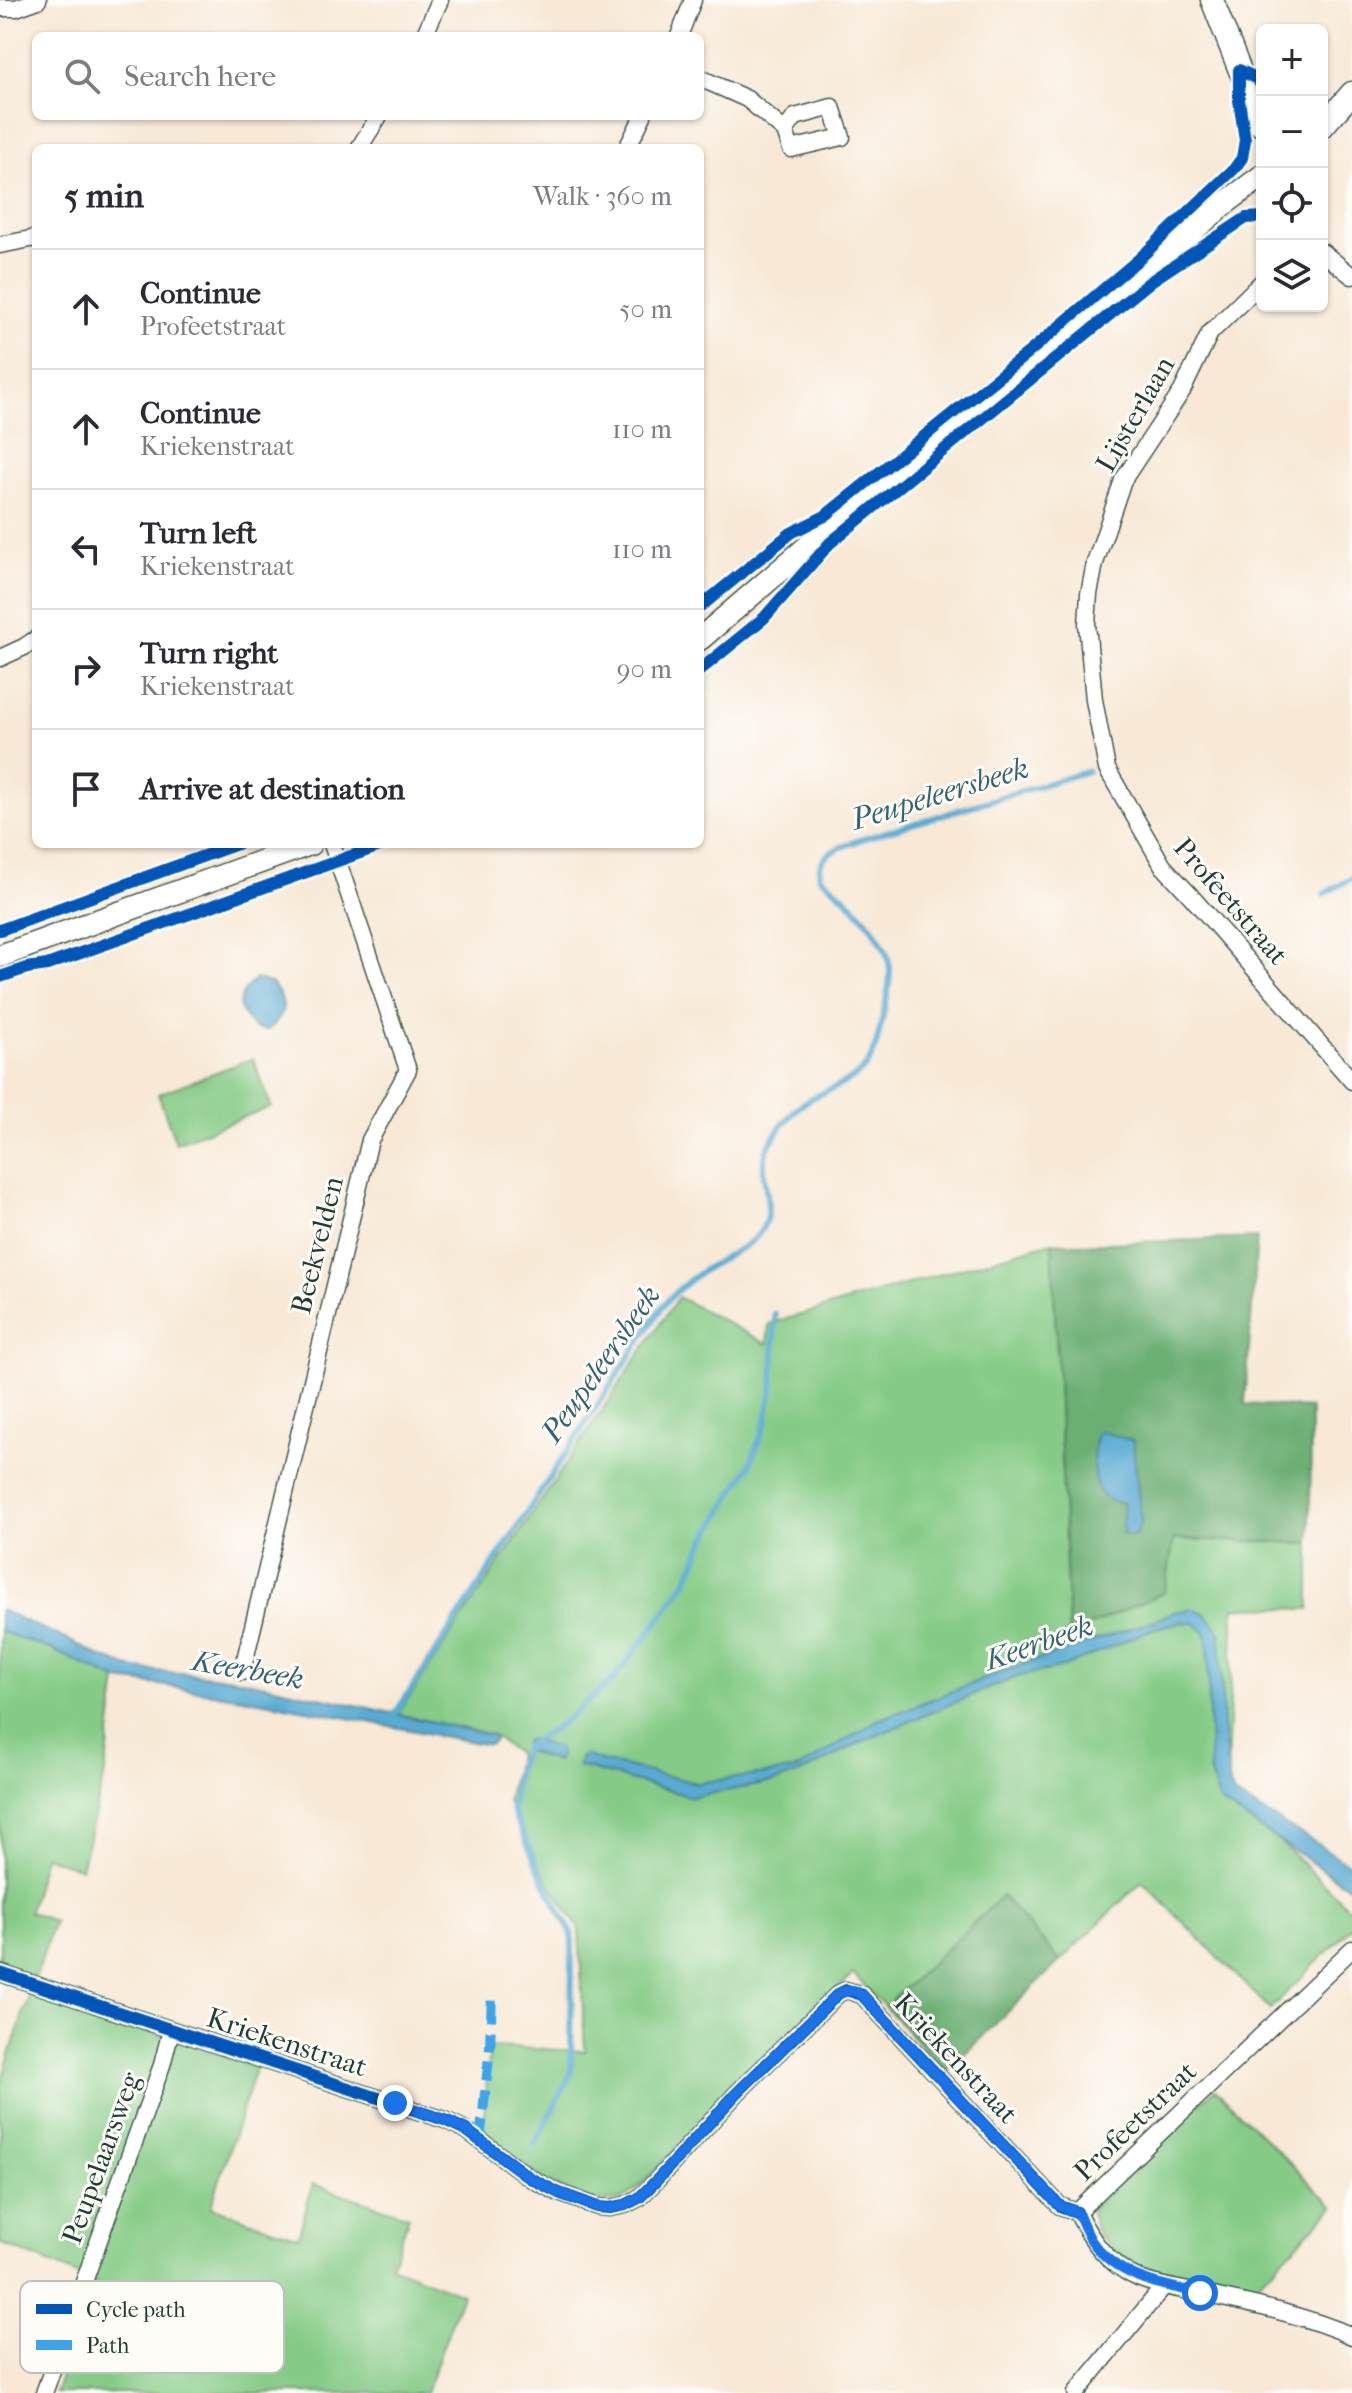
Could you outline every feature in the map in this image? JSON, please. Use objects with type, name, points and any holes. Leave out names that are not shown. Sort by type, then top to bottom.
[{"type":"main road","points":[[1212,0],[1256,111]]},
{"type":"main road","points":[[1328,120],[1352,93]]},
{"type":"main road","points":[[704,636],[835,523],[1256,181]]},
{"type":"main road","points":[[0,956],[299,848]]},
{"type":"street","points":[[0,8],[16,8],[38,0]]},
{"type":"street","points":[[426,32],[440,0]]},
{"type":"street","points":[[681,32],[693,0]]},
{"type":"street","points":[[704,80],[747,99],[785,131]]},
{"type":"street","points":[[362,144],[376,120]]},
{"type":"street","points":[[629,144],[641,120]]},
{"type":"street","points":[[0,245],[32,239]]},
{"type":"street","points":[[1328,257],[1352,276]]},
{"type":"street","name":"Lijsterlaan","points":[[1089,594],[1095,563],[1123,480],[1182,391],[1210,333],[1256,288]]},
{"type":"street","name":"Profeetstraat","points":[[1089,594],[1087,624],[1094,700],[1107,769],[1135,821],[1163,866],[1352,1081]]},
{"type":"street","points":[[0,658],[32,642]]},
{"type":"street","name":"Beekvelden","points":[[242,1672],[370,1140],[408,1070],[333,848]]},
{"type":"street","name":"Profeetstraat","points":[[1352,1949],[1077,2212],[1092,2241],[1112,2261],[1136,2278],[1272,2309],[1352,2336]]},
{"type":"street","name":"Kriekenstraat","points":[[0,1973],[445,2120],[476,2137],[530,2178],[568,2196],[610,2208],[639,2198],[737,2093],[827,2004],[846,1990],[854,1991],[862,1995],[1060,2206],[1077,2212]]},
{"type":"street","name":"Peupelaarsweg","points":[[84,2281],[162,2065],[171,2030]]},
{"type":"street","points":[[1076,2393],[1164,2286]]},
{"type":"street","name":"Peupelaarsweg","points":[[44,2393],[51,2373]]},
{"type":"green space","points":[[253,1058],[271,1107],[176,1143],[158,1094]]},
{"type":"green space","points":[[1257,1238],[1245,1404],[1311,1408],[1310,1543],[1174,1539],[1165,1592],[1069,1635],[1052,1242],[1075,1244]]},
{"type":"green space","points":[[1052,1242],[1069,1635],[1174,1539],[1310,1543],[1310,1609],[1234,1607],[1226,1790],[1352,1911],[1352,1927],[1270,2009],[1142,1881],[1060,1961],[1002,1897],[885,2007],[853,1974],[626,2197],[606,2201],[587,2199],[547,2181],[482,2132],[490,2047],[585,2051],[579,1929],[543,1873],[507,1801],[518,1754],[491,1735],[398,1714],[678,1297],[767,1344],[769,1324]]},
{"type":"green space","points":[[0,1631],[50,1649],[117,1680],[105,1773],[81,1869],[44,1856],[29,1912],[54,1921],[35,1978],[0,1966]]},
{"type":"green space","points":[[1002,1896],[1060,1961],[946,2072],[885,2007]]},
{"type":"green space","points":[[30,1993],[256,2066],[211,2207],[298,2237],[313,2184],[409,2216],[391,2266],[462,2294],[426,2393],[55,2393],[62,2373],[284,2373],[284,2281],[93,2281],[0,2243],[0,2085]]},
{"type":"green space","points":[[1215,2089],[1334,2207],[1247,2294],[1143,2271],[1098,2235],[1090,2210]]},
{"type":"water","points":[[255,979],[271,983],[282,1002],[282,1013],[268,1030],[256,1029],[240,1010],[240,998]]},
{"type":"water","points":[[1100,1431],[1133,1441],[1141,1522],[1134,1536],[1123,1534],[1123,1503],[1103,1496],[1094,1478],[1094,1445]]},
{"type":"water","points":[[1195,1609],[1205,1613],[1220,1632],[1223,1726],[1234,1795],[1351,1866],[1352,1889],[1220,1802],[1210,1775],[1208,1643],[1205,1632],[1194,1623],[1180,1622],[1153,1629],[1064,1667],[1020,1676],[859,1743],[808,1770],[775,1782],[692,1797],[578,1766],[584,1755],[697,1783],[799,1768],[878,1720],[1009,1669],[1173,1612]]},
{"type":"water","points":[[0,1610],[99,1656],[136,1669],[234,1678],[491,1735],[495,1737],[494,1742],[488,1745],[249,1699],[117,1680],[50,1649],[0,1631]]},
{"type":"water","points":[[530,1739],[558,1748],[560,1754],[557,1762],[523,1750],[525,1741]]},
{"type":"waterway","name":"Peupeleersbeek","points":[[391,1720],[662,1307],[688,1281],[748,1244],[762,1229],[768,1213],[764,1163],[777,1132],[807,1101],[858,1074],[872,1055],[888,990],[888,959],[883,945],[865,918],[820,877],[821,862],[831,852],[859,840],[1088,771]]},
{"type":"waterway","name":"Peupeleersbeek","points":[[1324,894],[1352,878]]},
{"type":"waterway","points":[[535,2144],[571,2074],[572,1934],[512,1810],[516,1773],[525,1747],[557,1727],[612,1681],[687,1580],[704,1542],[750,1465],[766,1422],[773,1383],[775,1314]]},
{"type":"marked path","points":[[480,2140],[492,1994]]},
{"type":"cycle path","points":[[704,604],[791,533],[825,516],[1028,353],[1139,259],[1234,169],[1242,158],[1245,140],[1239,100],[1239,70],[1256,78]]},
{"type":"cycle path","points":[[704,667],[764,618],[830,543],[1151,281],[1246,218],[1256,217]]},
{"type":"cycle path","points":[[0,930],[226,848]]},
{"type":"cycle path","points":[[0,977],[47,965],[374,848]]},
{"type":"cycle path","points":[[0,1973],[445,2120],[466,2130],[530,2178],[559,2193],[598,2207],[610,2208],[639,2198],[737,2093],[838,1994],[846,1990],[862,1995],[1060,2206],[1077,2212]]},
{"type":"route","points":[[395,2103],[466,2130],[530,2178],[559,2193],[598,2207],[625,2205],[639,2198],[737,2093],[838,1994],[846,1990],[854,1991],[862,1995],[1060,2206],[1077,2212],[1092,2241],[1112,2261],[1136,2278],[1200,2293]]},
{"type":"water label","name":"Keerbeek","points":[[1039,1643]]},
{"type":"water label","name":"Keerbeek","points":[[248,1670]]}]
